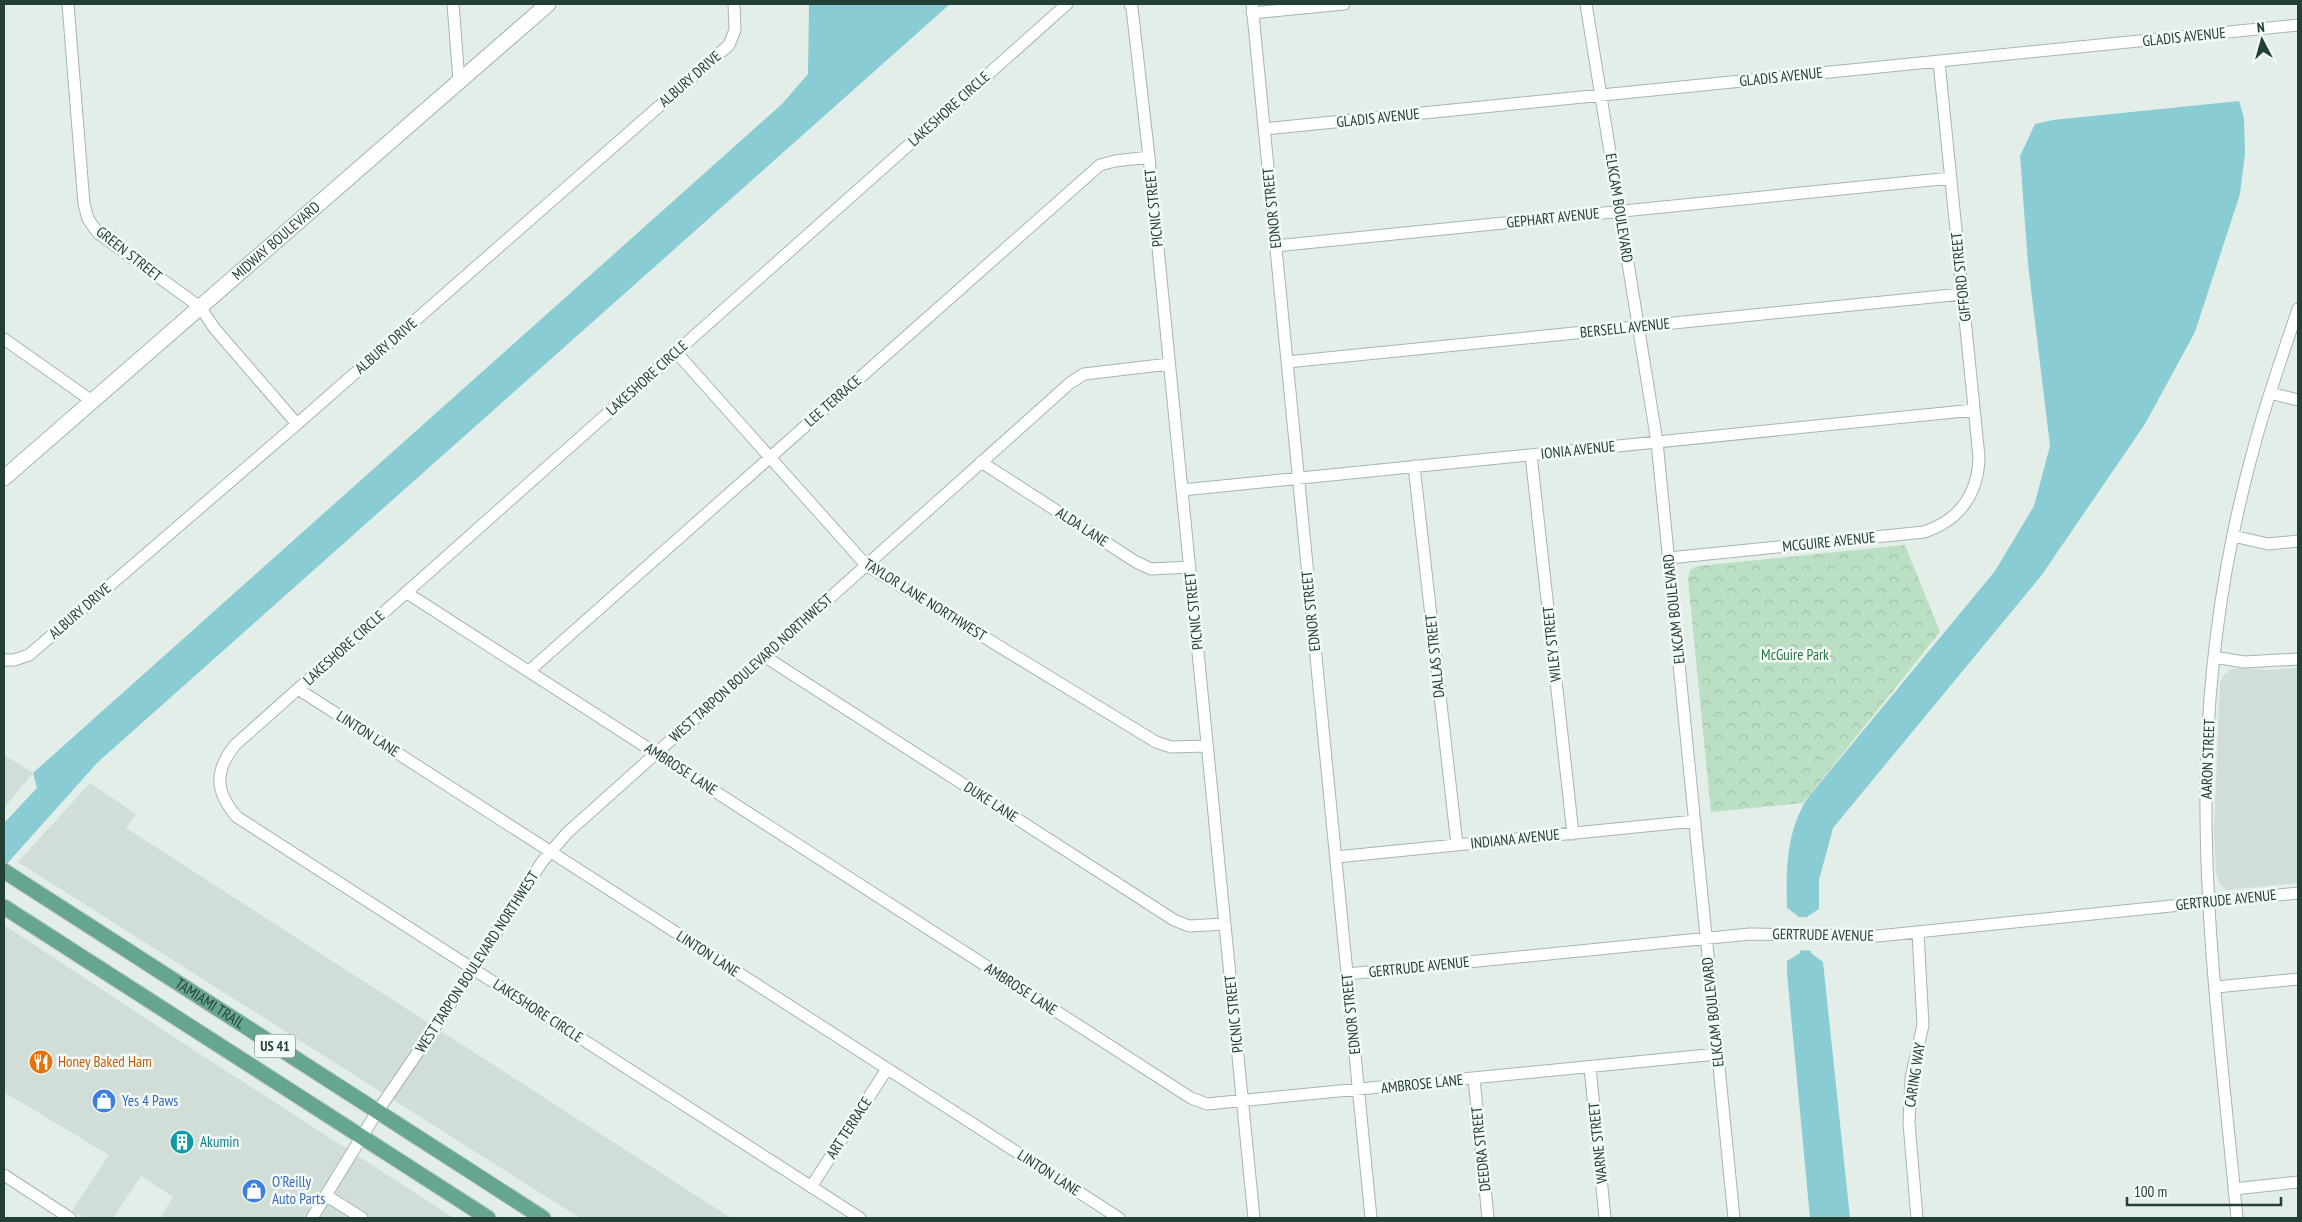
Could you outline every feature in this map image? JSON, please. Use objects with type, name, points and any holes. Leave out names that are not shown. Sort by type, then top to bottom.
[{"type":"main road","name":"TAMIAMI TRAIL","points":[[6,872],[542,1218]]},
{"type":"main road","name":"TAMIAMI TRAIL","points":[[4,907],[488,1218]]},
{"type":"street","name":"GREEN STREET","points":[[68,4],[84,204],[88,220],[98,233],[200,307],[215,328],[297,424]]},
{"type":"street","points":[[453,4],[459,81]]},
{"type":"street","name":"MIDWAY BOULEVARD","points":[[4,478],[548,4]]},
{"type":"street","name":"ALBURY DRIVE","points":[[4,660],[14,660],[29,655],[297,424],[729,45],[735,30],[734,4]]},
{"type":"street","name":"LAKESHORE CIRCLE","points":[[860,1218],[237,817],[226,805],[220,790],[220,774],[225,758],[235,745],[1067,4]]},
{"type":"street","name":"PICNIC STREET","points":[[1130,4],[1149,157],[1254,1218]]},
{"type":"street","points":[[1252,8],[1344,4]]},
{"type":"street","name":"ELKCAM BOULEVARD","points":[[1586,4],[1658,442],[1734,1218]]},
{"type":"street","name":"EDNOR STREET","points":[[1252,8],[1371,1218]]},
{"type":"street","name":"GLADIS AVENUE","points":[[1264,129],[2298,26]]},
{"type":"street","name":"GIFFORD STREET","points":[[1939,62],[1979,471],[1973,492]]},
{"type":"street","name":"LEE TERRACE","points":[[529,671],[1100,165],[1115,161],[1149,157]]},
{"type":"street","name":"GEPHART AVENUE","points":[[1275,246],[1951,178]]},
{"type":"street","name":"BERSELL AVENUE","points":[[1287,362],[1962,294]]},
{"type":"street","name":"AARON STREET","points":[[2237,1218],[2209,902],[2206,792],[2214,657],[2233,536],[2255,444],[2298,308]]},
{"type":"street","points":[[4,339],[92,401]]},
{"type":"street","name":"TAYLOR LANE NORTHWEST","points":[[676,352],[866,565],[1156,742],[1171,748],[1207,746]]},
{"type":"street","name":"WEST TARPON BOULEVARD NORTHWEST","points":[[312,1218],[377,1112],[550,852],[576,824],[1070,383],[1084,374],[1169,364]]},
{"type":"street","points":[[2270,393],[2298,400]]},
{"type":"street","name":"IONIA AVENUE","points":[[1182,490],[1974,410]]},
{"type":"street","name":"WILEY STREET","points":[[1531,455],[1573,834]]},
{"type":"street","name":"ALDA LANE","points":[[981,462],[1136,562],[1151,569],[1190,567]]},
{"type":"street","name":"DALLAS STREET","points":[[1414,466],[1456,845]]},
{"type":"street","name":"MCGUIRE AVENUE","points":[[1669,558],[1924,532],[1950,520],[1961,510],[1973,492]]},
{"type":"street","points":[[2233,536],[2268,544],[2298,541]]},
{"type":"street","name":"AMBROSE LANE","points":[[406,593],[1191,1098],[1207,1104],[1717,1054]]},
{"type":"street","name":"DUKE LANE","points":[[764,656],[1174,920],[1189,926],[1225,924]]},
{"type":"street","points":[[2214,657],[2244,662],[2298,659]]},
{"type":"street","name":"LINTON LANE","points":[[298,690],[1119,1218]]},
{"type":"street","name":"INDIANA AVENUE","points":[[1336,857],[1695,821]]},
{"type":"street","name":"GERTRUDE AVENUE","points":[[1347,974],[1750,934],[1862,936],[1918,932],[2298,893]]},
{"type":"street","name":"CARING WAY","points":[[1917,1218],[1908,1123],[1911,1078],[1923,1025],[1918,932]]},
{"type":"street","points":[[2216,987],[2298,979]]},
{"type":"street","name":"WARNE STREET","points":[[1590,1067],[1605,1218]]},
{"type":"street","name":"ART TERRACE","points":[[811,1187],[887,1069]]},
{"type":"street","name":"DEEDRA STREET","points":[[1474,1079],[1488,1218]]},
{"type":"street","points":[[4,1175],[70,1218]]},
{"type":"street","points":[[2234,1189],[2298,1182]]},
{"type":"street","points":[[326,1196],[362,1218]]},
{"type":"shaded area","points":[[2298,668],[2298,883],[2227,890],[2220,884],[2216,873],[2214,831],[2220,682],[2224,675],[2232,669],[2267,670]]},
{"type":"shaded area","points":[[4,755],[33,773],[4,808]]},
{"type":"shaded area","points":[[90,783],[136,814],[126,828],[731,1218],[580,1218],[18,862]]},
{"type":"shaded area","points":[[4,925],[454,1218],[160,1218],[173,1197],[141,1176],[113,1218],[83,1218],[72,1211],[109,1155],[4,1092]]},
{"type":"green space","name":"McGuire Park","points":[[1905,545],[1940,632],[1803,803],[1711,812],[1688,579],[1690,570],[1698,566]]},
{"type":"water","points":[[809,4],[950,4],[98,762],[4,867],[4,823],[37,788],[33,773],[782,104],[808,74]]},
{"type":"water","points":[[2239,101],[2244,118],[2245,153],[2240,194],[2195,332],[2145,424],[2041,576],[1833,828],[1819,880],[1819,909],[1808,916],[1811,953],[1823,962],[1850,1218],[1810,1218],[1787,973],[1787,961],[1800,953],[1798,916],[1787,908],[1787,869],[1790,843],[1797,818],[1807,799],[1995,571],[2034,506],[2050,446],[2028,264],[2020,156],[2035,124],[2053,120]]},
{"type":"pier","points":[[1795,917],[1811,917],[1813,951],[1797,950]]},
{"type":"place","name":"Honey Baked Ham","points":[[41,1062]]},
{"type":"place","name":"Yes 4 Paws","points":[[104,1101]]},
{"type":"place","name":"Akumin","points":[[182,1142]]},
{"type":"place","name":"O'Reilly Auto Parts","points":[[254,1191]]}]
